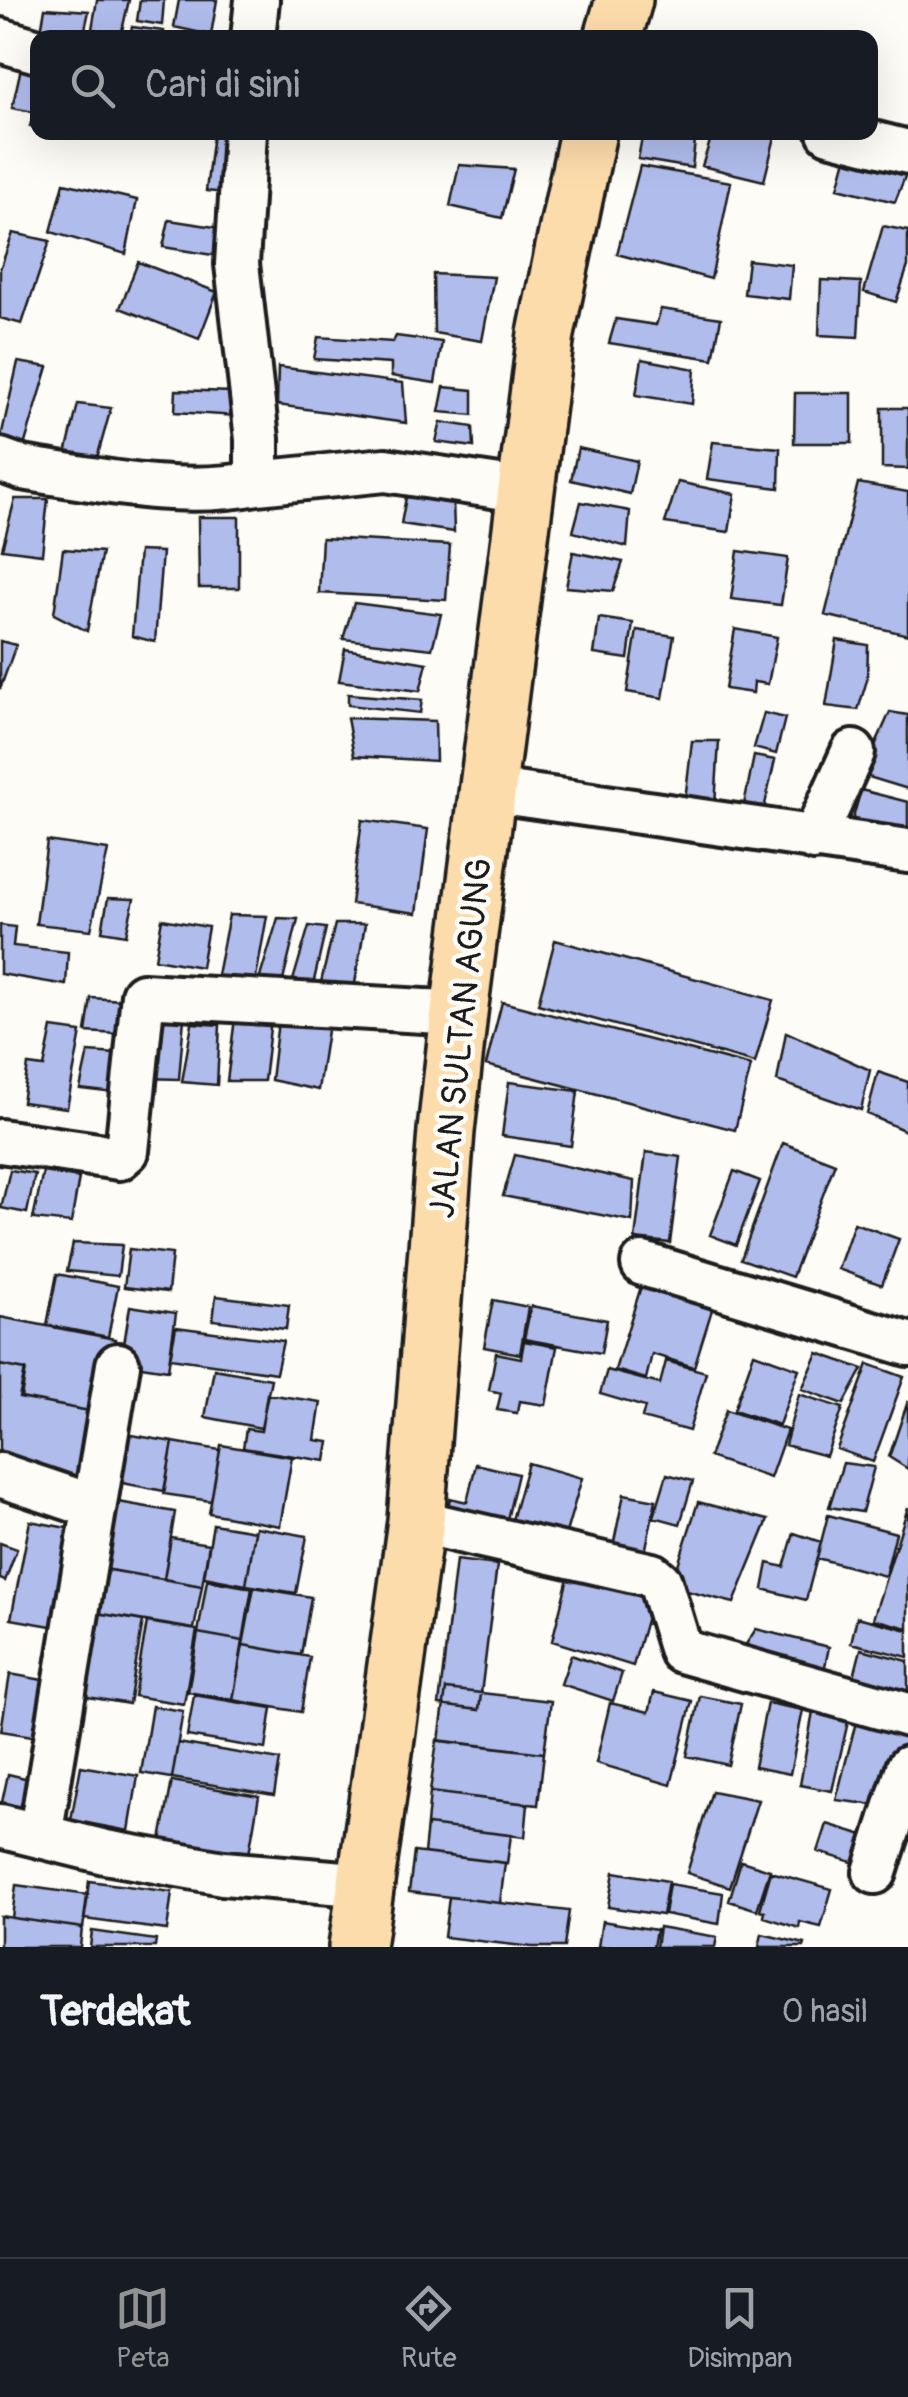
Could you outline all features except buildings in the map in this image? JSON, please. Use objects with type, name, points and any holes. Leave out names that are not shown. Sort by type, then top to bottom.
[{"type":"highway","points":[[615,30],[624,0]]},
{"type":"highway","name":"JALAN SULTAN AGUNG","points":[[357,1947],[416,1521],[446,1131],[459,1013],[546,334],[586,140]]},
{"type":"street","points":[[254,30],[257,0]]},
{"type":"street","points":[[0,40],[30,49]]},
{"type":"street","points":[[245,140],[237,264],[257,439],[257,483]]},
{"type":"street","points":[[861,140],[908,152]]},
{"type":"street","points":[[0,460],[22,468],[167,490],[206,491],[384,470],[526,491]]},
{"type":"street","points":[[814,839],[854,752]]},
{"type":"street","points":[[489,790],[908,851]]},
{"type":"street","points":[[0,1141],[119,1158],[128,1150],[143,995],[459,1013]]},
{"type":"street","points":[[644,1264],[908,1344]]},
{"type":"street","points":[[118,1365],[92,1506],[20,1831],[105,1852],[223,1873],[368,1885]]},
{"type":"street","points":[[0,1475],[92,1506]]},
{"type":"street","points":[[416,1521],[652,1575],[660,1582],[681,1650],[688,1654],[908,1715]]},
{"type":"street","points":[[875,1872],[908,1768]]}]
